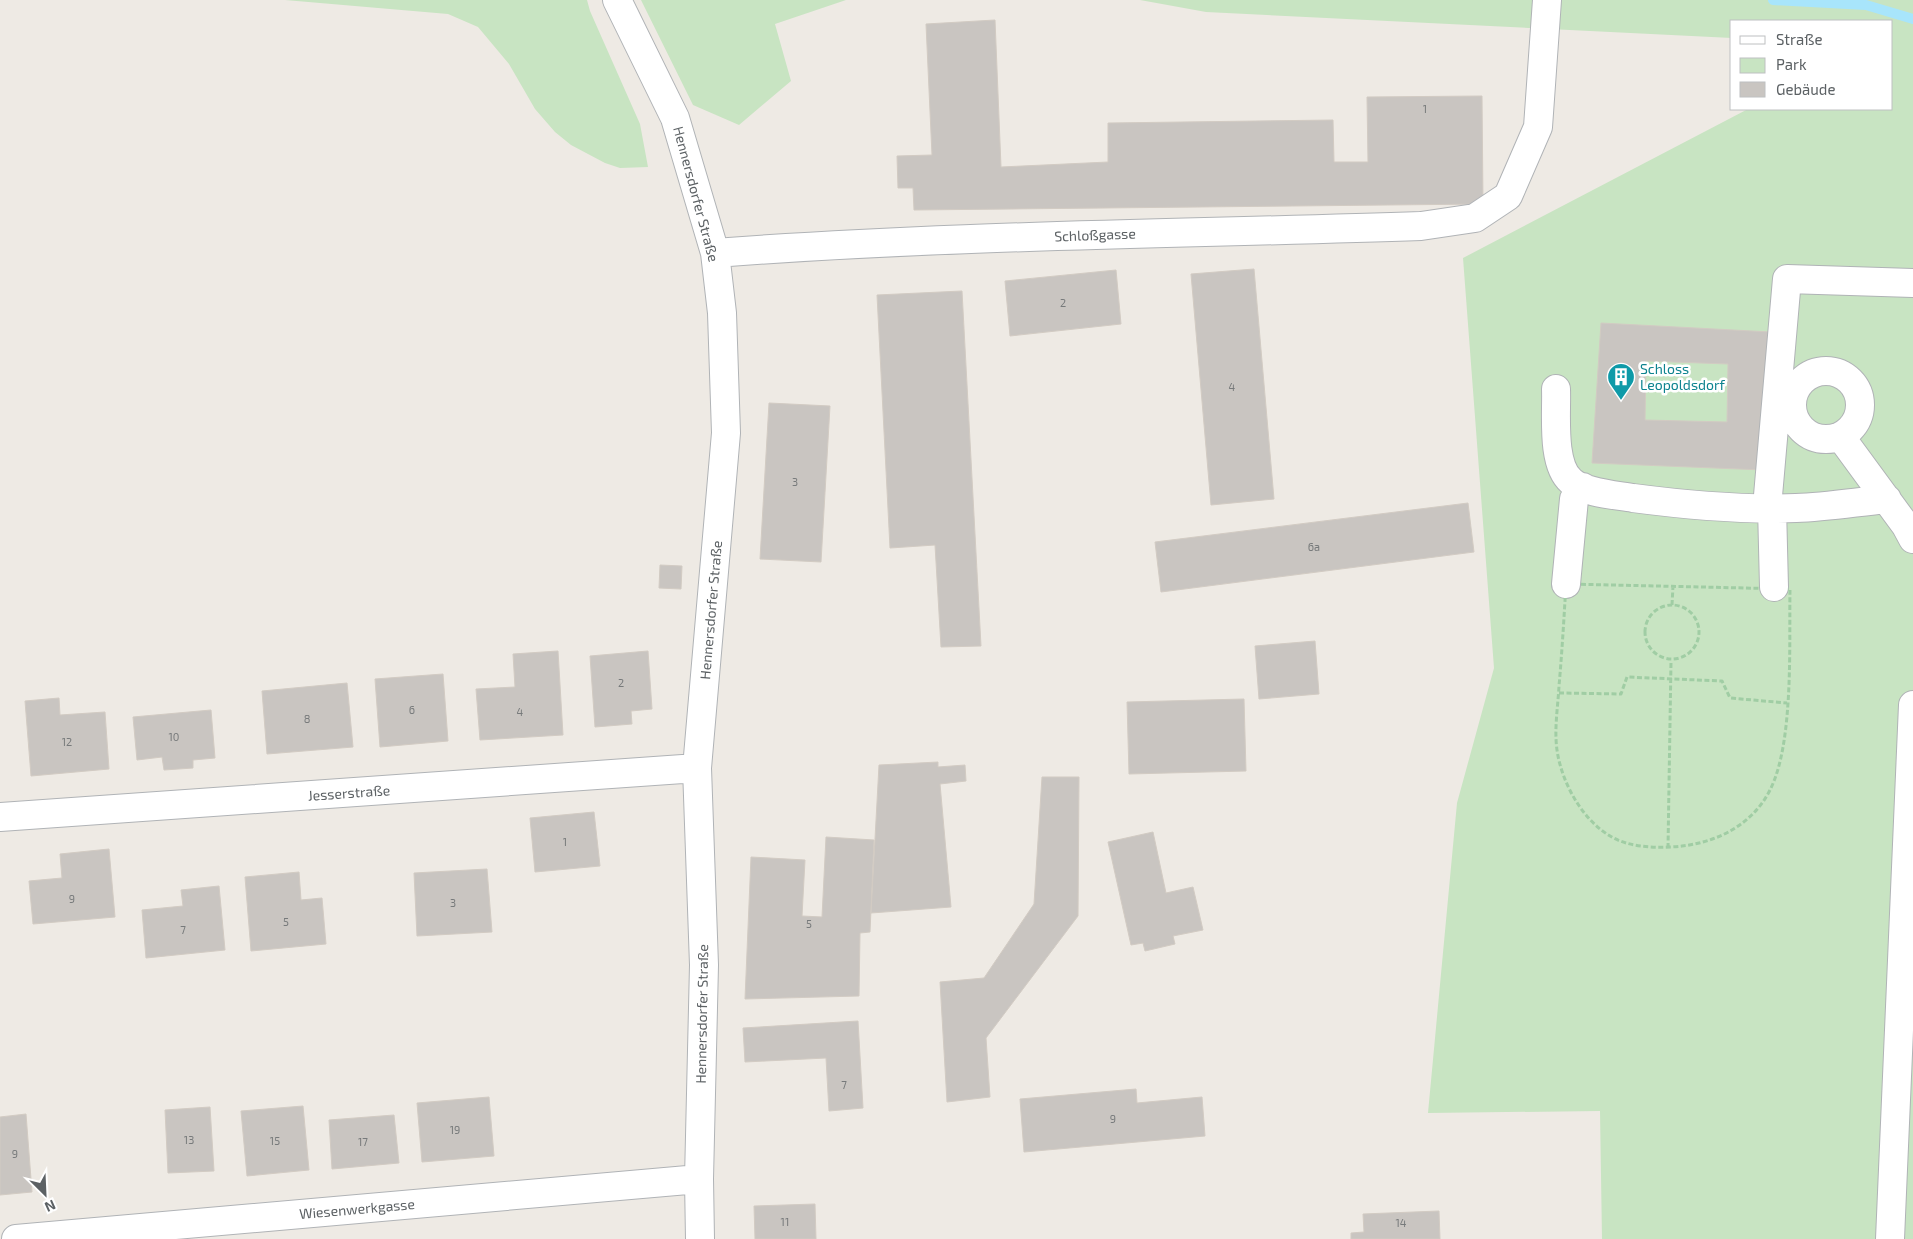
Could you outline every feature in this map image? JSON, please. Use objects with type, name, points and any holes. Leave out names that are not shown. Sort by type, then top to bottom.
[{"type":"street","name":"Hennersdorfer Straße","points":[[617,0],[675,118],[715,253],[722,313],[726,433],[698,768],[704,966],[699,1179],[700,1239]]},
{"type":"street","name":"Schloßgasse","points":[[715,253],[788,247],[1090,234],[1421,226],[1474,218],[1508,196],[1538,127],[1546,0]]},
{"type":"street","points":[[1774,588],[1769,507],[1787,279],[1913,283]]},
{"type":"street","points":[[1556,389],[1557,446],[1562,467],[1571,481],[1601,494],[1671,503],[1796,508],[1886,499]]},
{"type":"street","points":[[1840,436],[1913,539]]},
{"type":"street","points":[[1566,584],[1574,499],[1584,487]]},
{"type":"street","points":[[1890,1239],[1913,704]]},
{"type":"street","name":"Jesserstraße","points":[[0,817],[698,768]]},
{"type":"street","name":"Wiesenwerkgasse","points":[[16,1239],[699,1179]]},
{"type":"path","points":[[1566,584],[1790,589],[1787,703],[1782,761],[1770,791],[1753,814],[1725,835],[1702,844],[1668,848],[1625,843],[1593,823],[1578,803],[1565,777],[1557,750],[1566,584]]},
{"type":"path","points":[[1672,605],[1673,586]]},
{"type":"path","points":[[1672,605],[1689,610],[1695,616],[1700,634],[1693,651],[1686,656],[1671,660],[1660,657],[1652,651],[1644,635],[1645,626],[1655,610],[1672,605]]},
{"type":"path","points":[[1668,848],[1671,660]]},
{"type":"path","points":[[1559,693],[1621,694],[1627,677],[1722,681],[1730,698],[1787,703]]},
{"type":"green space","points":[[285,0],[587,0],[590,11],[640,124],[648,167],[620,168],[605,163],[571,145],[555,132],[535,109],[509,64],[478,27],[448,14]]},
{"type":"green space","points":[[641,0],[846,0],[775,24],[791,81],[739,125],[693,105]]},
{"type":"green space","points":[[1140,0],[1913,0],[1913,1239],[1602,1239],[1600,1111],[1428,1113],[1457,803],[1494,668],[1463,258],[1746,110],[1893,110],[1893,20],[1730,20],[1730,38],[1206,12]]},
{"type":"building","points":[[995,20],[1001,167],[1108,162],[1108,123],[1333,120],[1334,162],[1368,162],[1367,97],[1482,96],[1483,204],[914,210],[913,188],[898,188],[897,156],[932,155],[926,24]]},
{"type":"building","points":[[1254,269],[1274,499],[1211,505],[1191,274]]},
{"type":"building","points":[[1116,270],[1121,324],[1010,336],[1005,281]]},
{"type":"building","points":[[962,291],[981,646],[941,647],[935,545],[890,548],[877,295]]},
{"type":"building","name":"Schloss Leopoldsdorf","points":[[1601,323],[1771,332],[1764,470],[1592,463]],"holes":[[[1646,361],[1728,364],[1727,422],[1645,420]]]},
{"type":"building","points":[[769,403],[830,406],[821,562],[760,559]]},
{"type":"building","points":[[1468,503],[1474,552],[1161,592],[1155,542]]},
{"type":"building","points":[[660,565],[682,566],[681,589],[659,588]]},
{"type":"building","points":[[1315,641],[1319,694],[1259,699],[1255,646]]},
{"type":"building","points":[[558,651],[563,735],[480,740],[476,689],[515,687],[513,654]]},
{"type":"building","points":[[648,651],[652,709],[631,711],[632,724],[595,727],[590,656]]},
{"type":"building","points":[[443,674],[448,741],[380,747],[375,679]]},
{"type":"building","points":[[347,683],[353,747],[267,754],[262,691]]},
{"type":"building","points":[[59,698],[60,715],[105,712],[109,769],[31,776],[25,701]]},
{"type":"building","points":[[1244,699],[1246,771],[1129,774],[1127,702]]},
{"type":"building","points":[[211,710],[215,758],[193,760],[193,768],[164,770],[162,757],[137,760],[133,717]]},
{"type":"building","points":[[938,762],[938,767],[965,765],[966,781],[940,784],[951,907],[871,913],[879,765]]},
{"type":"building","points":[[1042,777],[1079,777],[1078,916],[986,1038],[990,1097],[947,1102],[940,982],[984,978],[1034,904]]},
{"type":"building","points":[[594,812],[600,866],[535,872],[530,818]]},
{"type":"building","points":[[1153,832],[1166,893],[1193,887],[1203,930],[1173,936],[1175,944],[1145,951],[1143,943],[1131,945],[1108,842]]},
{"type":"building","points":[[826,837],[874,840],[870,932],[860,933],[859,996],[745,999],[751,857],[805,860],[802,916],[822,917]]},
{"type":"building","points":[[109,849],[115,917],[33,924],[29,881],[62,878],[60,854]]},
{"type":"building","points":[[487,869],[492,932],[417,936],[414,873]]},
{"type":"building","points":[[299,872],[301,900],[322,898],[326,944],[251,951],[245,877]]},
{"type":"building","points":[[219,886],[225,950],[146,958],[142,910],[183,906],[181,890]]},
{"type":"building","points":[[858,1021],[863,1108],[829,1111],[826,1058],[745,1062],[743,1028]]},
{"type":"building","points":[[1136,1089],[1137,1103],[1202,1097],[1205,1136],[1024,1152],[1020,1099]]},
{"type":"building","points":[[489,1097],[494,1156],[422,1162],[417,1103]]},
{"type":"building","points":[[303,1106],[309,1170],[247,1176],[241,1111]]},
{"type":"building","points":[[210,1107],[214,1171],[168,1173],[165,1110]]},
{"type":"building","points":[[26,1114],[32,1192],[0,1195],[0,1117]]},
{"type":"building","points":[[394,1115],[399,1163],[332,1169],[329,1120]]},
{"type":"building","points":[[815,1204],[816,1239],[755,1239],[754,1206]]},
{"type":"building","points":[[1439,1211],[1440,1239],[1351,1239],[1351,1233],[1364,1232],[1363,1214]]},
{"type":"waterway","points":[[1773,0],[1866,5],[1913,19]]},
{"type":"place","name":"Schloss Leopoldsdorf","points":[[1621,401]]}]
